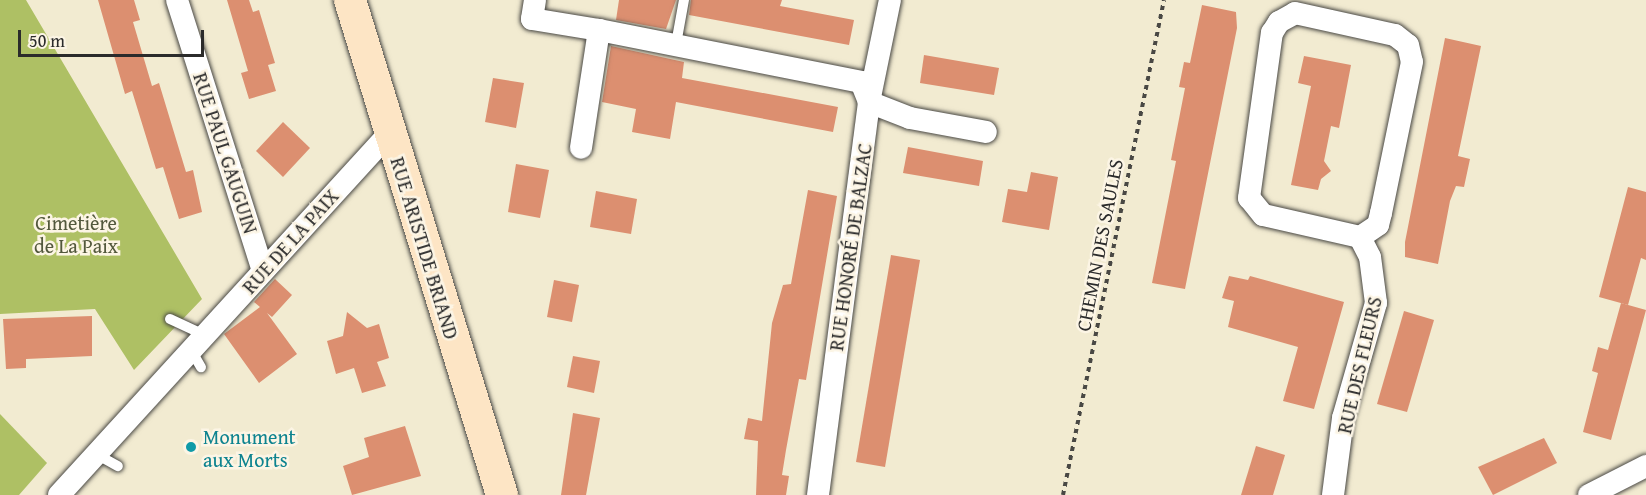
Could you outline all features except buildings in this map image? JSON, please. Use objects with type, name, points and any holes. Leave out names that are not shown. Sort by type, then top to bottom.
[{"type":"main road","name":"RUE ARISTIDE BRIAND","points":[[350,0],[502,495]]},
{"type":"street","name":"RUE PAUL GAUGUIN","points":[[177,0],[263,271]]},
{"type":"street","points":[[535,0],[532,19],[676,44],[861,82],[869,102],[910,117],[986,132]]},
{"type":"street","name":"RUE HONORÉ DE BALZAC","points":[[818,495],[869,102],[890,0]]},
{"type":"street","points":[[1285,9],[1395,35],[1408,45],[1412,62],[1378,225],[1360,237],[1263,215],[1249,198],[1272,33],[1285,9]]},
{"type":"street","points":[[581,148],[599,30]]},
{"type":"street","name":"RUE DE LA PAIX","points":[[58,495],[199,351],[263,271],[390,133]]},
{"type":"street","name":"RUE DES FLEURS","points":[[1333,495],[1343,418],[1376,303],[1370,257],[1360,237]]},
{"type":"street","points":[[1589,495],[1646,466]]},
{"type":"lane","points":[[676,44],[684,0]]},
{"type":"lane","points":[[170,319],[199,351]]},
{"type":"lane","points":[[96,454],[118,466]]},
{"type":"path","name":"CHEMIN DES SAULES","points":[[1063,495],[1164,0]]},
{"type":"green space","name":"Cimetière de La Paix","points":[[0,0],[26,0],[202,299],[134,370],[95,309],[0,314]]},
{"type":"green space","points":[[0,414],[47,463],[19,495],[0,495]]},
{"type":"place","name":"Monument aux Morts","points":[[191,447]]}]
